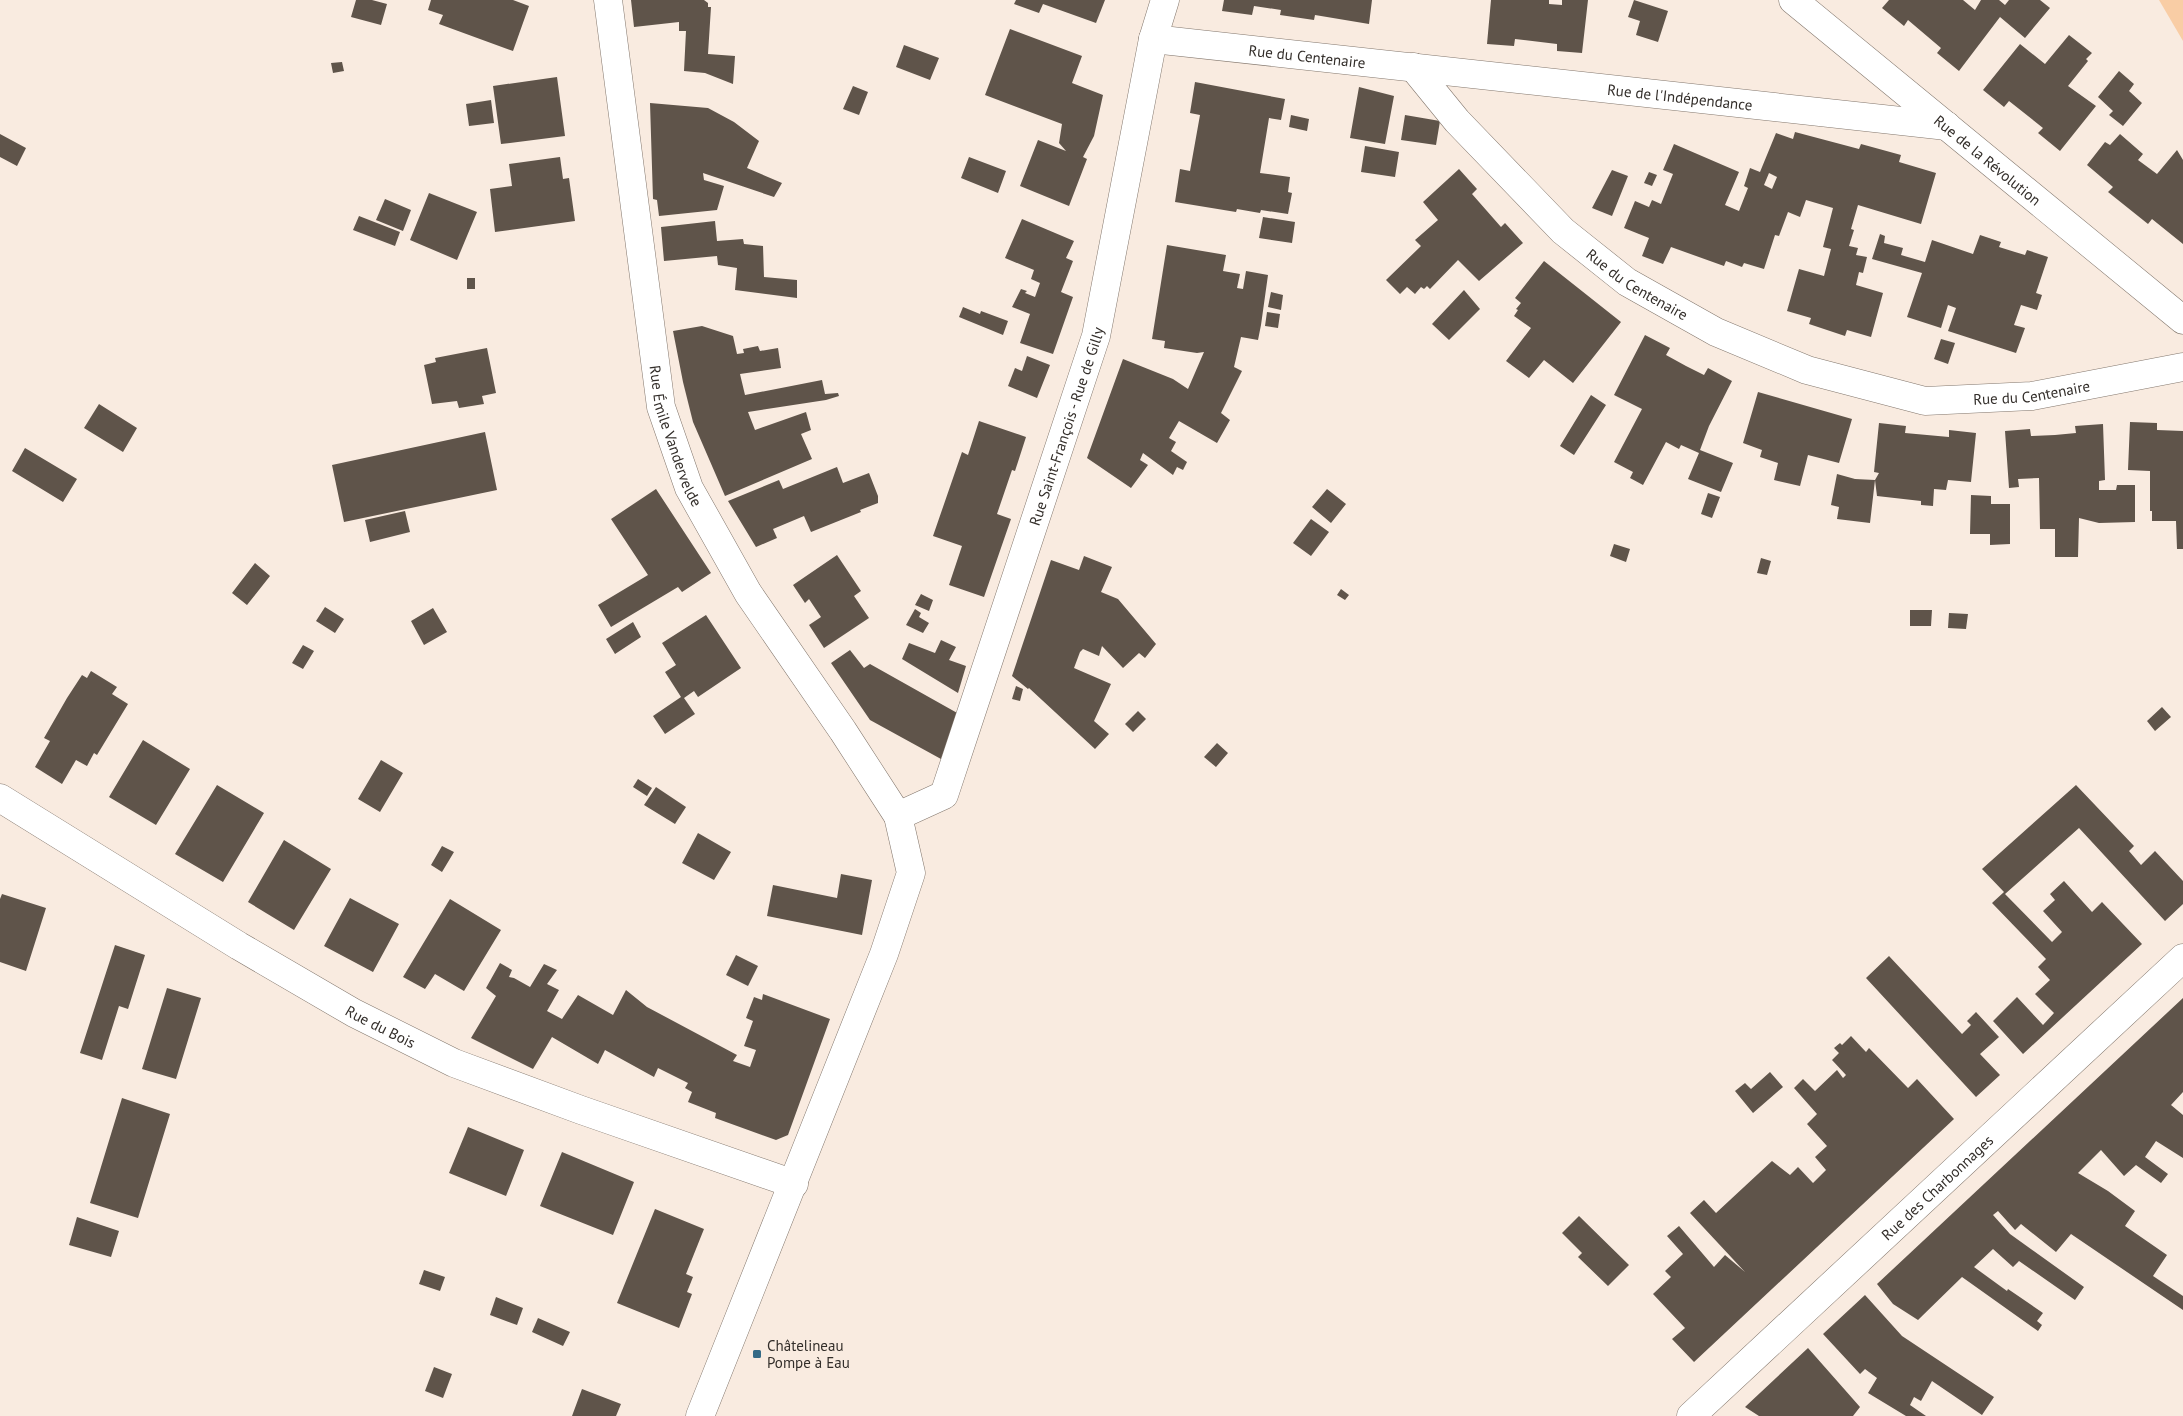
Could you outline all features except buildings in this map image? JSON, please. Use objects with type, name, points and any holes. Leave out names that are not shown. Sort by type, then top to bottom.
[{"type":"street","name":"Rue Émile Vandervelde","points":[[608,0],[660,407],[690,488],[748,594],[843,731],[898,816]]},
{"type":"street","name":"Rue Saint-François - Rue de Gilly","points":[[898,816],[944,795],[1096,336],[1153,39],[1165,0]]},
{"type":"street","name":"Rue de la Révolution","points":[[1794,0],[2183,320]]},
{"type":"street","name":"Rue du Centenaire","points":[[1153,39],[1413,67],[1457,121],[1563,231],[1627,282],[1716,332],[1807,370],[1925,401],[2032,396],[2183,367]]},
{"type":"street","name":"Rue de l'Indépendance","points":[[1413,67],[1947,126]]},
{"type":"street","name":"Rue du Bois","points":[[0,798],[240,946],[354,1013],[454,1063],[581,1110],[794,1184]]},
{"type":"street","points":[[700,1416],[884,954],[911,873],[898,816]]},
{"type":"street","name":"Rue des Charbonnages","points":[[1691,1416],[2183,958]]},
{"type":"shaded area","points":[[2159,0],[2183,0],[2183,41]]},
{"type":"place","name":"Châtelineau Pompe à Eau","points":[[757,1354]]}]
